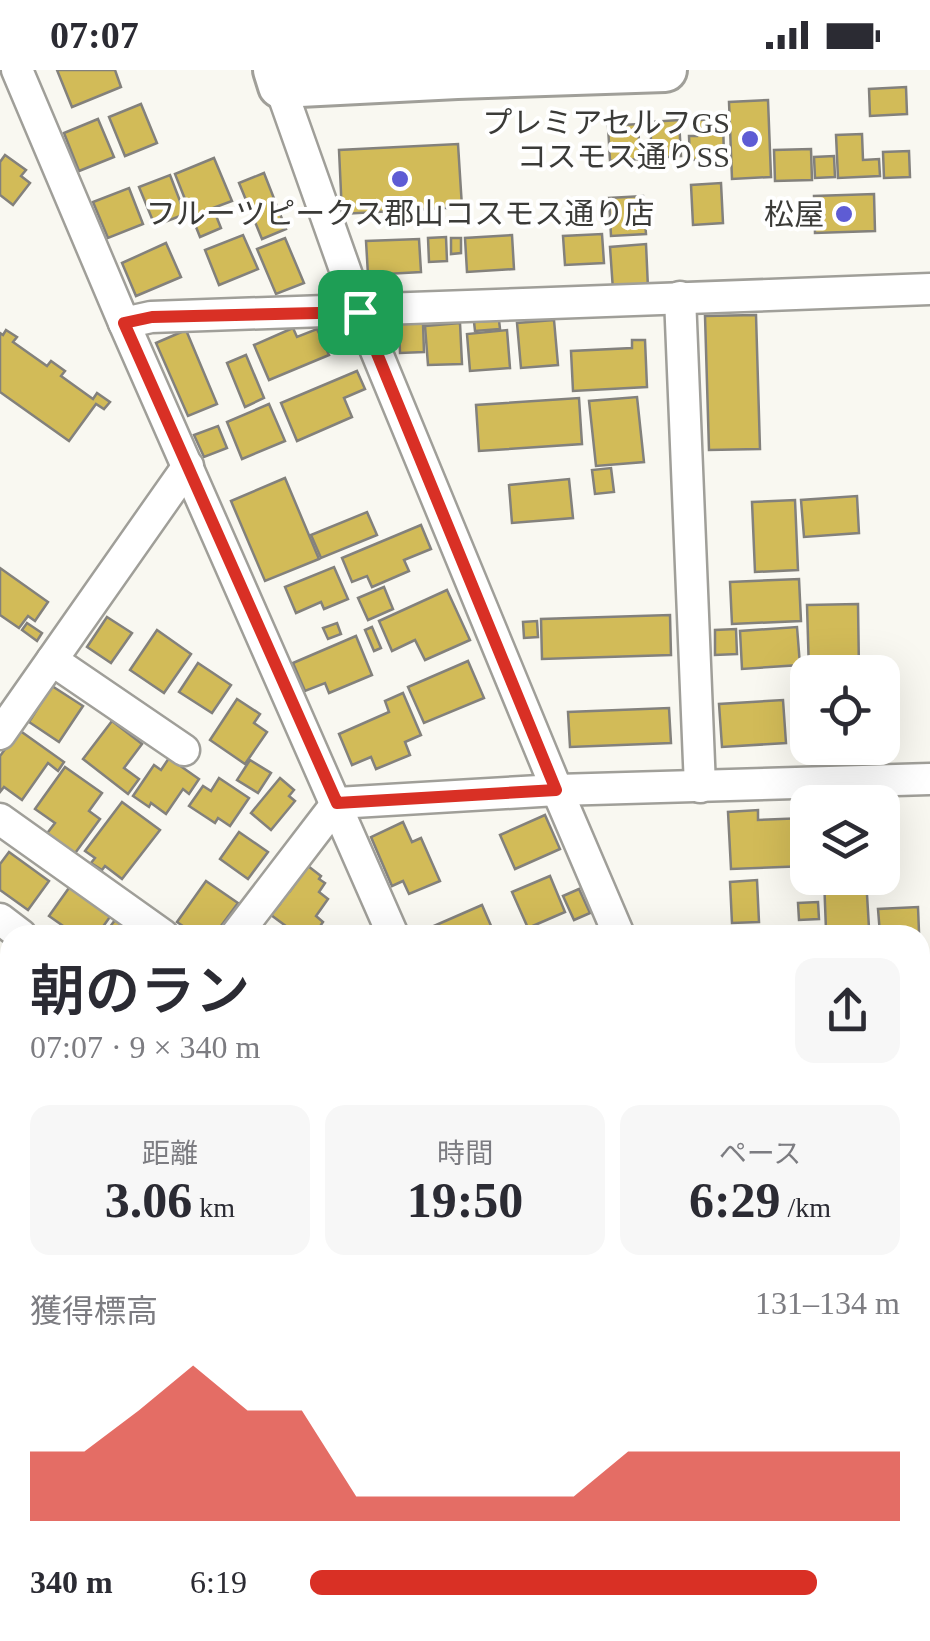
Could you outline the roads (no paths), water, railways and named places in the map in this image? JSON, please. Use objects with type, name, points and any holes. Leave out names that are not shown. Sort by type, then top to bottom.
[{"type":"street","points":[[17,70],[389,925]]},
{"type":"street","points":[[615,925],[360,312],[277,78],[665,70]]},
{"type":"street","points":[[124,323],[152,317],[930,289]]},
{"type":"street","points":[[680,297],[700,787]]},
{"type":"street","points":[[0,734],[188,466]]},
{"type":"street","points":[[52,660],[184,750]]},
{"type":"street","points":[[244,925],[337,803],[556,790],[930,780]]},
{"type":"street","points":[[0,819],[149,925]]},
{"type":"place","name":"プレミアセルフGS コスモス通りSS","points":[[750,139]]},
{"type":"place","name":"フルーツピークス郡山コスモス通り店","points":[[400,179]]},
{"type":"place","name":"松屋","points":[[844,214]]}]
